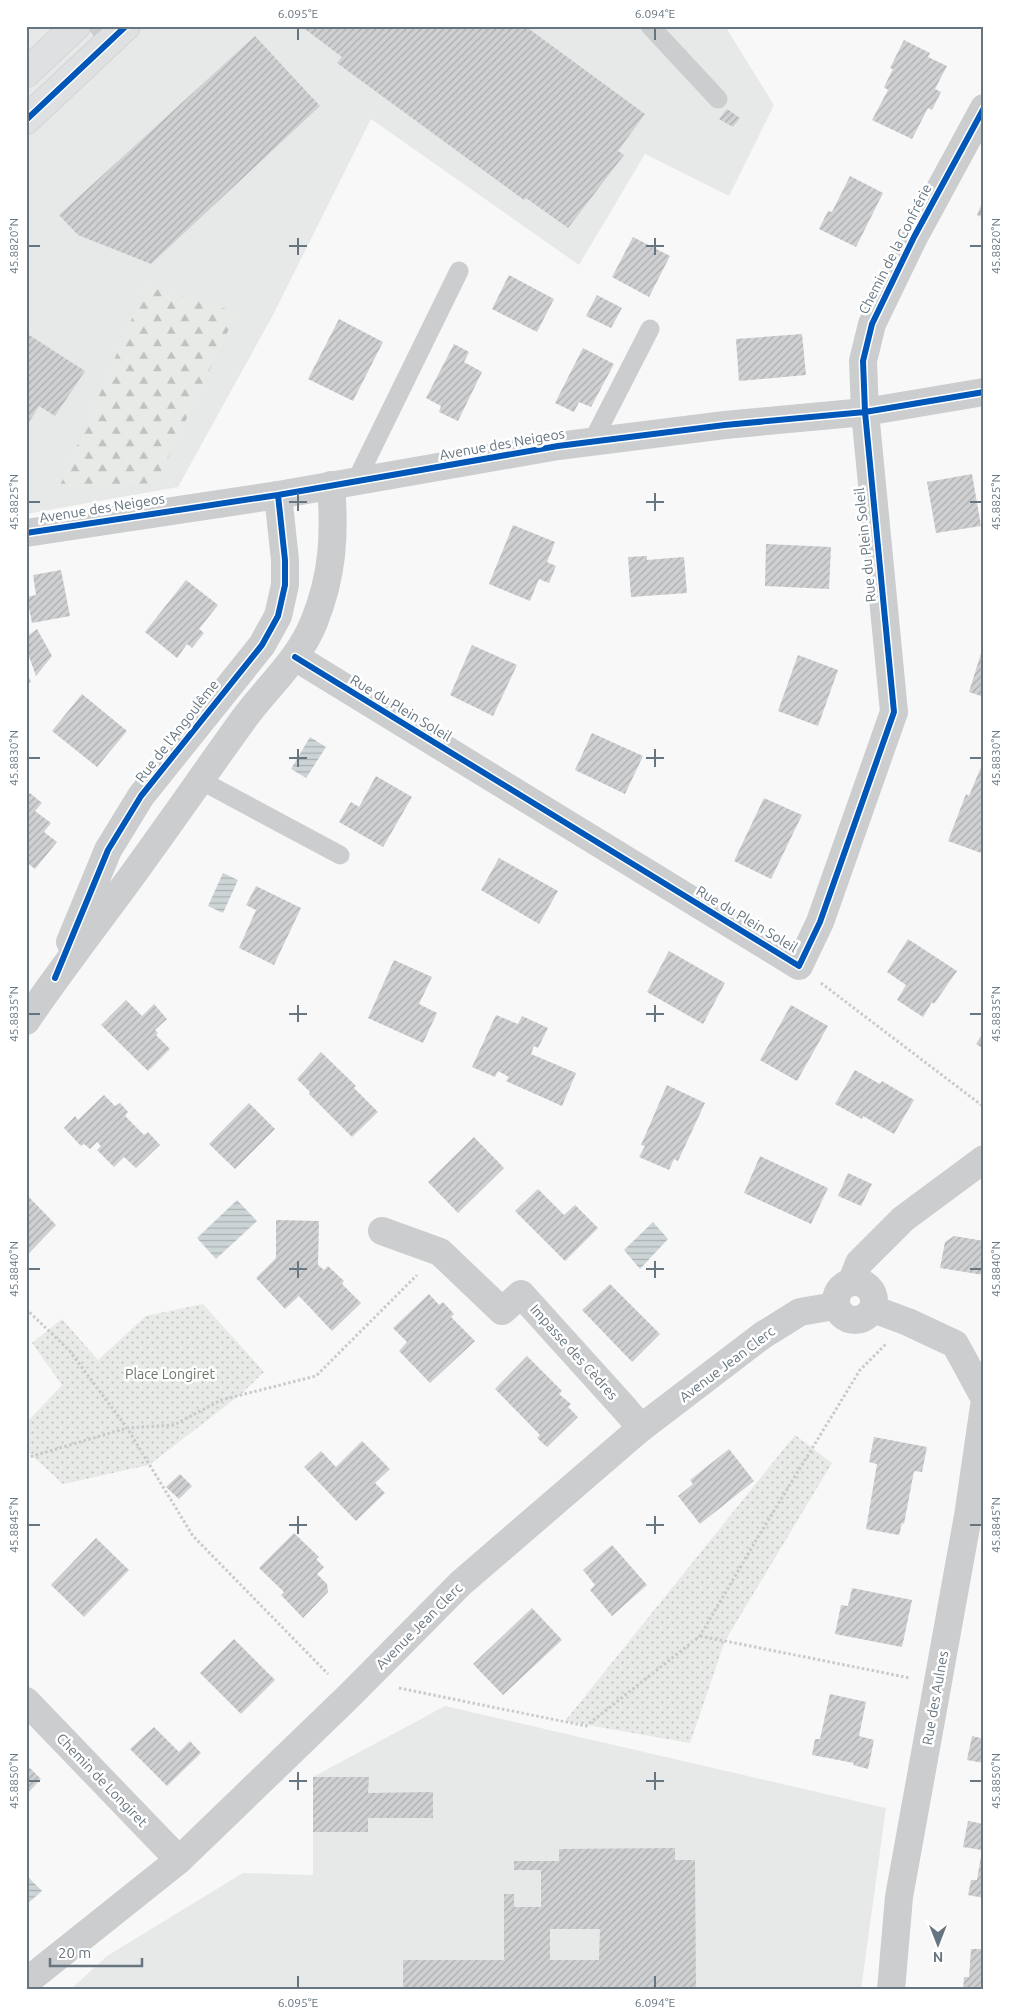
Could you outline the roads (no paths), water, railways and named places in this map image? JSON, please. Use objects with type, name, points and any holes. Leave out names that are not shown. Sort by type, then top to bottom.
[{"type":"main road","points":[[26,73],[76,26]]},
{"type":"main road","points":[[26,120],[111,31]]},
{"type":"street","name":"Chemin de la Confrérie","points":[[865,412],[863,362],[872,324],[914,237],[984,108]]},
{"type":"street","name":"Avenue des Neigeos","points":[[26,533],[278,496],[343,483],[592,442],[725,425],[865,412],[984,392]]},
{"type":"street","name":"Rue du Plein Soleil","points":[[295,657],[799,966],[820,922],[894,712],[865,412]]},
{"type":"street","name":"Rue de l'Angoulême","points":[[26,1021],[55,978],[246,716],[295,657],[314,623],[332,564],[334,523],[343,483]]},
{"type":"street","name":"Rue de l'Angoulême","points":[[55,978],[108,850],[141,796],[262,645],[278,616],[285,585],[285,560],[278,496]]},
{"type":"street","points":[[852,1281],[859,1263],[903,1219],[984,1159]]},
{"type":"street","name":"Impasse des Cèdres","points":[[382,1232],[440,1252],[502,1311],[521,1294],[626,1409],[641,1428]]},
{"type":"street","points":[[852,1281],[866,1284],[874,1295],[873,1309],[867,1317],[858,1320],[849,1320],[840,1315],[836,1306],[836,1295],[842,1286],[852,1281]]},
{"type":"street","name":"Avenue Jean Clerc","points":[[26,1982],[179,1860],[461,1583],[641,1428],[763,1335],[800,1312],[836,1306]]},
{"type":"street","points":[[873,1309],[908,1322],[955,1344],[984,1397]]},
{"type":"street","name":"Rue des Aulnes","points":[[891,1990],[899,1898],[968,1516],[984,1406]]},
{"type":"street","name":"Chemin de Longiret","points":[[26,1701],[179,1860]]},
{"type":"lane","points":[[650,26],[718,99]]},
{"type":"lane","points":[[343,483],[459,271]]},
{"type":"lane","points":[[592,442],[650,329]]},
{"type":"lane","points":[[200,780],[340,855]]},
{"type":"park label","name":"Place Longiret","points":[[170,1374]]}]
